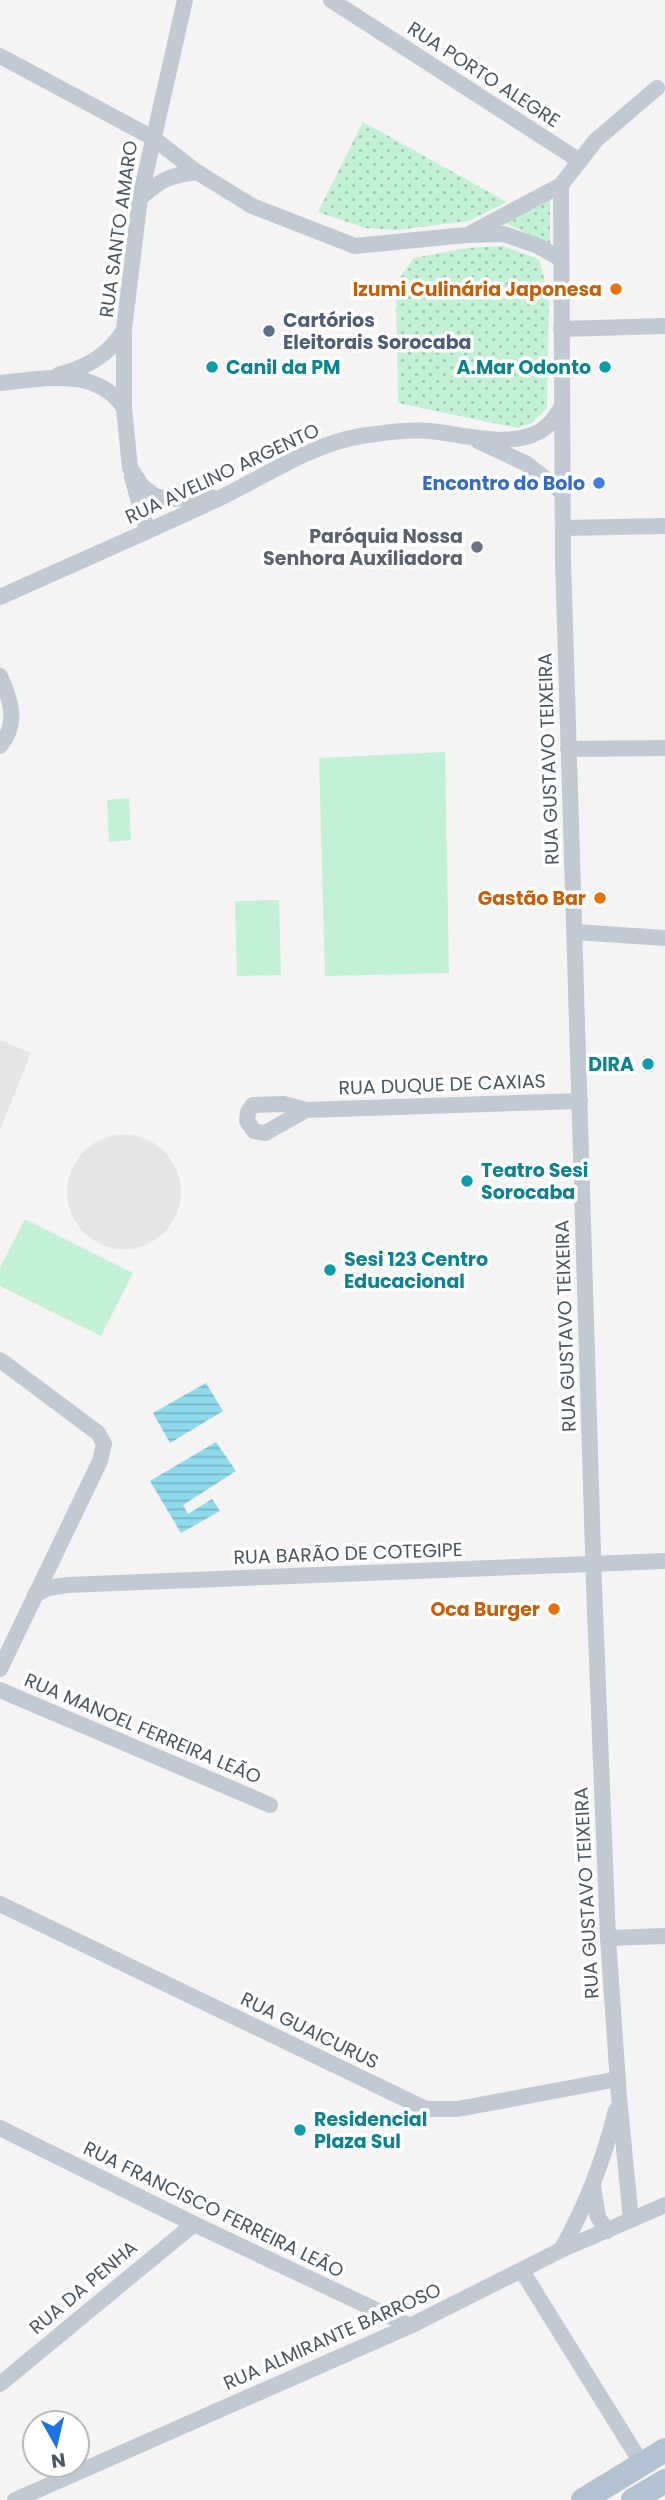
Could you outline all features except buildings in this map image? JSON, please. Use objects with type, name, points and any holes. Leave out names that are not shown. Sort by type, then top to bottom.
[{"type":"main road","points":[[583,2500],[665,2450]]},
{"type":"main road","points":[[633,2500],[665,2481]]},
{"type":"street","name":"RUA SANTO AMARO","points":[[147,530],[130,468],[124,408],[124,329],[140,198],[185,0]]},
{"type":"street","name":"RUA PORTO ALEGRE","points":[[331,0],[580,161]]},
{"type":"street","points":[[0,56],[153,138],[197,172],[252,206],[355,246],[504,234],[561,259]]},
{"type":"street","points":[[466,235],[561,186],[596,141],[657,88]]},
{"type":"street","points":[[140,198],[160,180],[175,174],[197,172]]},
{"type":"street","name":"RUA GUSTAVO TEIXEIRA","points":[[561,186],[561,408],[568,749],[593,1564],[608,1938],[631,2220]]},
{"type":"street","points":[[561,329],[665,326]]},
{"type":"street","points":[[49,378],[73,371],[105,355],[115,345],[124,329]]},
{"type":"street","points":[[0,383],[49,378],[89,381],[108,388],[124,408]]},
{"type":"street","name":"RUA AVELINO ARGENTO","points":[[0,597],[224,496],[299,458],[357,437],[430,431],[472,439],[525,438],[549,425],[561,408]]},
{"type":"street","name":"RUA AVELINO ARGENTO","points":[[472,439],[527,464],[563,493]]},
{"type":"street","points":[[130,468],[142,486],[155,496],[184,499],[224,496]]},
{"type":"street","points":[[563,528],[665,526]]},
{"type":"street","points":[[0,676],[10,699],[13,722],[2,743]]},
{"type":"street","points":[[568,749],[665,747]]},
{"type":"street","points":[[575,932],[665,939]]},
{"type":"street","name":"RUA DUQUE DE CAXIAS","points":[[306,1110],[580,1101]]},
{"type":"street","points":[[0,1360],[98,1433],[104,1444],[100,1461],[0,1669]]},
{"type":"street","name":"RUA BARÃO DE COTEGIPE","points":[[36,1595],[48,1588],[67,1585],[665,1561]]},
{"type":"street","name":"RUA MANOEL FERREIRA LEÃO","points":[[0,1690],[270,1805]]},
{"type":"street","name":"RUA GUAICURUS","points":[[0,1904],[426,2109],[458,2109],[618,2079]]},
{"type":"street","points":[[608,1938],[665,1936]]},
{"type":"street","name":"RUA GUSTAVO TEIXEIRA","points":[[561,2250],[593,2183],[609,2140],[619,2097]]},
{"type":"street","name":"RUA FRANCISCO FERREIRA LEÃO","points":[[0,2128],[410,2326]]},
{"type":"street","name":"RUA GUSTAVO TEIXEIRA","points":[[593,2183],[598,2217],[607,2231]]},
{"type":"street","name":"RUA ALMIRANTE BARROSO","points":[[15,2500],[410,2326],[561,2250],[665,2205]]},
{"type":"street","name":"RUA DA PENHA","points":[[2,2379],[194,2224]]},
{"type":"street","points":[[522,2271],[642,2464]]},
{"type":"shaded area","points":[[0,1040],[31,1053],[0,1130]]},
{"type":"shaded area","points":[[124,1135],[146,1139],[156,1144],[172,1160],[177,1170],[181,1192],[177,1214],[172,1224],[156,1240],[146,1245],[124,1249],[102,1245],[92,1240],[76,1224],[71,1214],[67,1192],[71,1170],[76,1160],[92,1144],[102,1139]]},
{"type":"green space","points":[[363,122],[507,202],[468,221],[397,230],[365,228],[318,212]]},
{"type":"green space","points":[[550,197],[550,244],[505,223]]},
{"type":"green space","points":[[503,246],[539,259],[549,297],[547,408],[532,423],[517,428],[398,403],[396,283],[414,258],[467,248]]},
{"type":"green space","points":[[445,752],[449,973],[325,976],[319,758]]},
{"type":"green space","points":[[129,798],[131,840],[109,842],[107,800]]},
{"type":"green space","points":[[279,900],[281,975],[237,976],[235,901]]},
{"type":"green space","points":[[25,1219],[133,1273],[101,1336],[0,1286],[0,1268]]},
{"type":"water","points":[[206,1383],[223,1411],[170,1443],[153,1413]]},
{"type":"water","points":[[216,1442],[236,1471],[183,1505],[188,1514],[212,1499],[220,1511],[181,1533],[150,1481]]},
{"type":"place","name":"Izumi Culinária Japonesa","points":[[616,289]]},
{"type":"place","name":"Cartórios Eleitorais Sorocaba","points":[[269,331]]},
{"type":"place","name":"Canil da PM","points":[[212,367]]},
{"type":"place","name":"A.Mar Odonto","points":[[605,367]]},
{"type":"place","name":"Encontro do Bolo","points":[[599,483]]},
{"type":"place","name":"Paróquia Nossa Senhora Auxiliadora","points":[[477,547]]},
{"type":"place","name":"Gastão Bar","points":[[600,898]]},
{"type":"place","name":"DIRA","points":[[648,1064]]},
{"type":"place","name":"Teatro Sesi Sorocaba","points":[[467,1181]]},
{"type":"place","name":"Sesi 123 Centro Educacional","points":[[330,1270]]},
{"type":"place","name":"Oca Burger","points":[[554,1609]]},
{"type":"place","name":"Residencial Plaza Sul","points":[[300,2130]]}]
